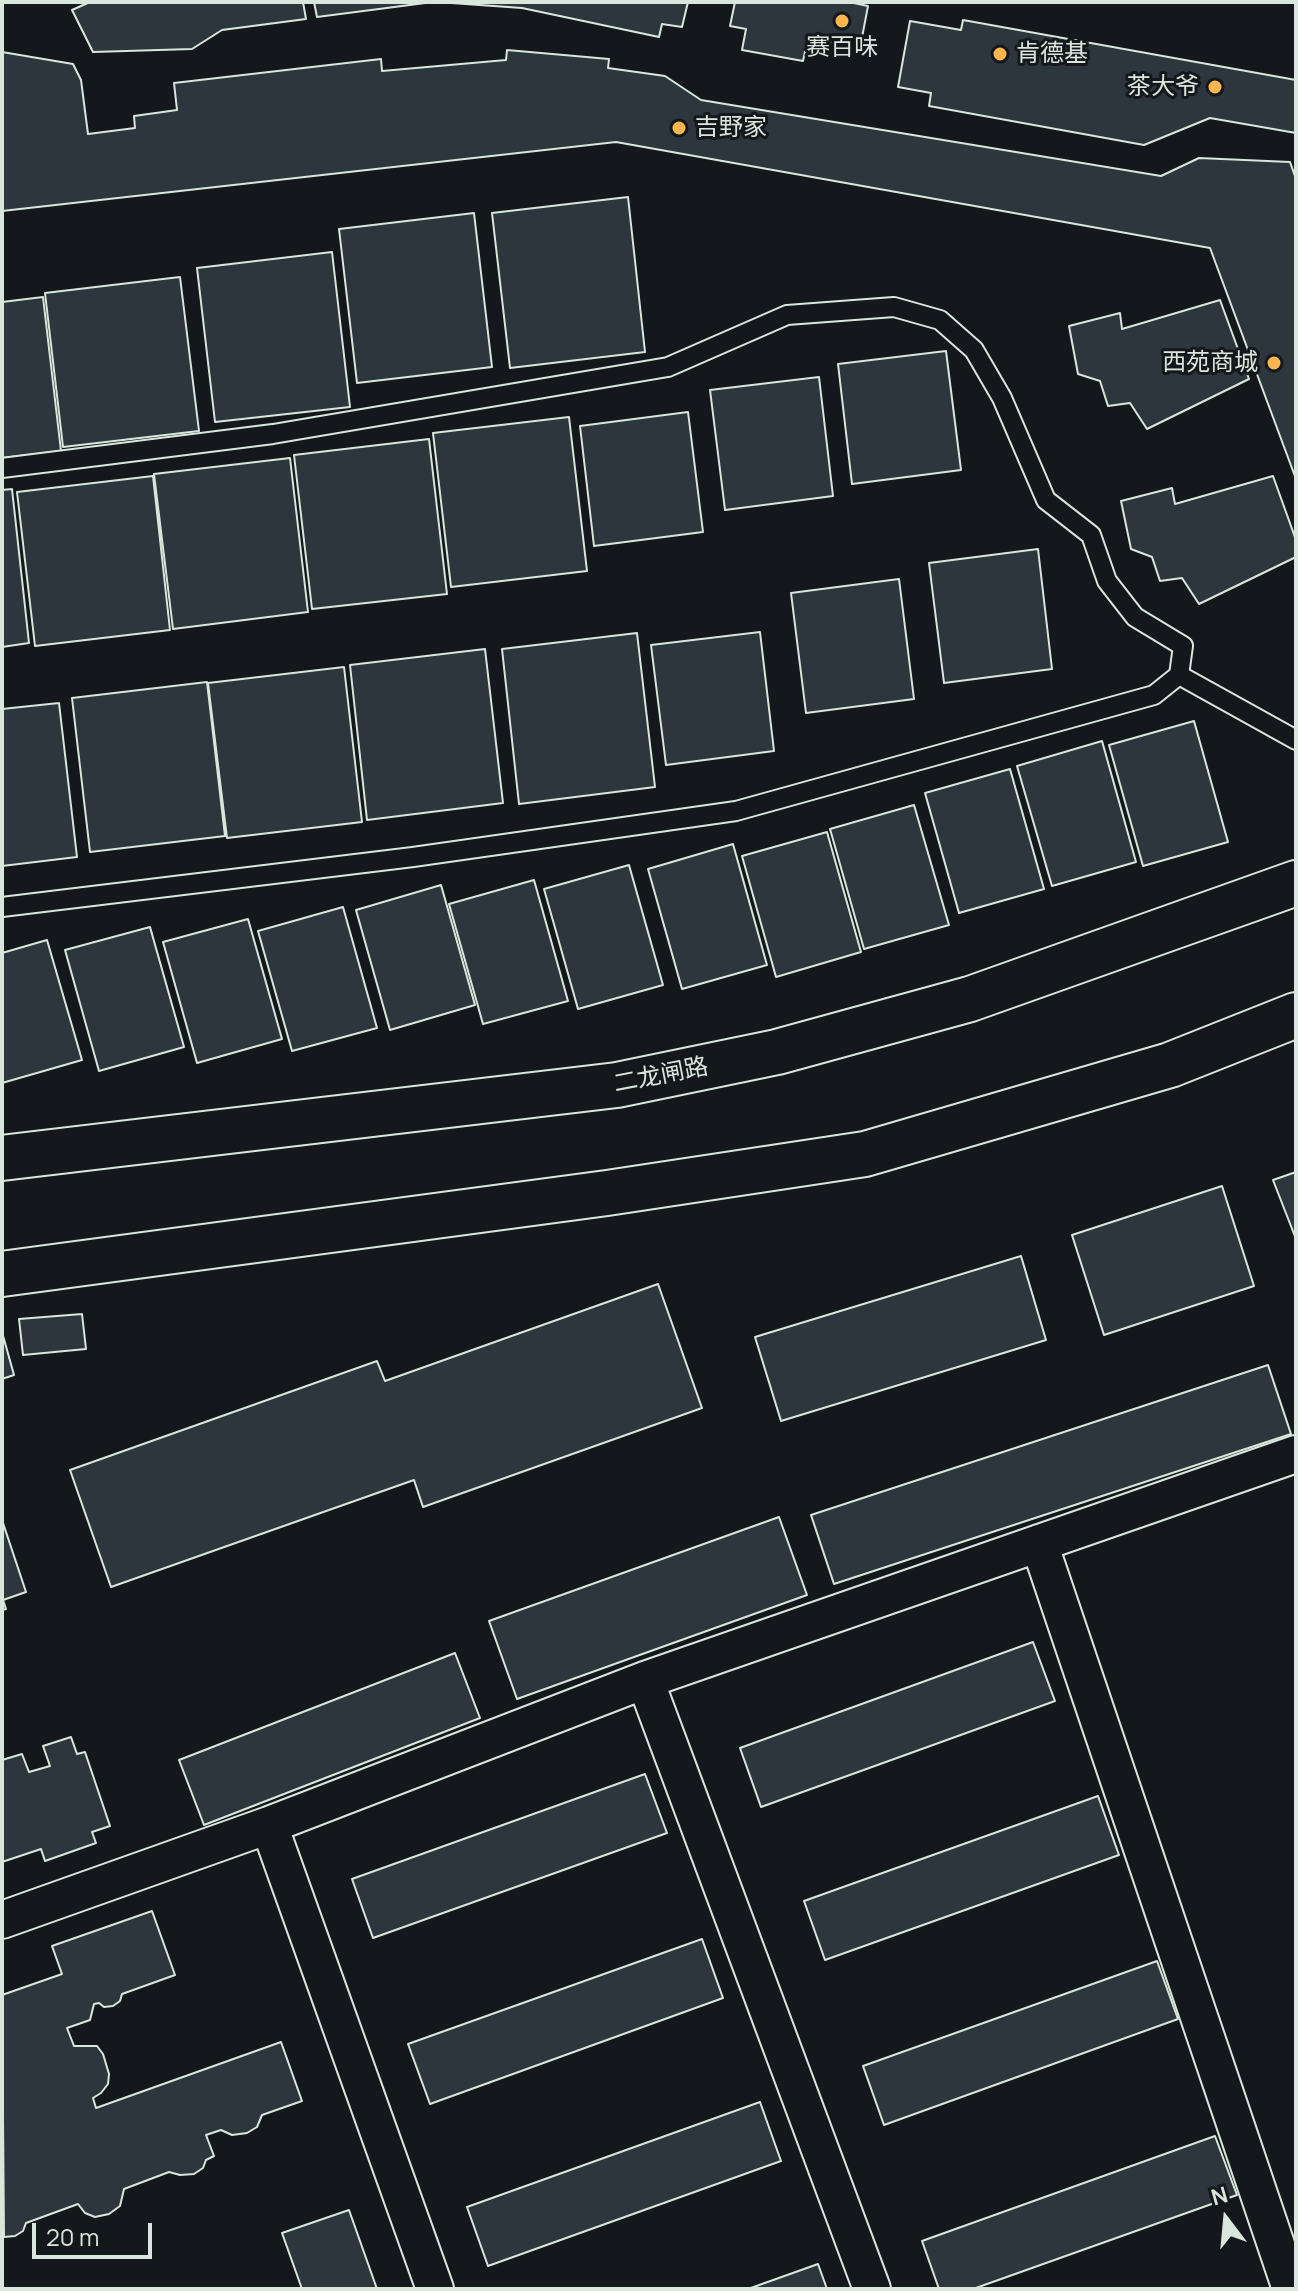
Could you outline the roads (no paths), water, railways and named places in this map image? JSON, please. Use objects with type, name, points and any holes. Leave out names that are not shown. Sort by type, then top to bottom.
[{"type":"main road","name":"二龙闸路","points":[[2,1158],[617,1085],[777,1052],[970,999],[1296,883]]},
{"type":"main road","points":[[2,1274],[592,1196],[865,1154],[1170,1065],[1296,1015]]},
{"type":"street","points":[[2,1920],[269,1825],[645,1680],[1296,1454]]},
{"type":"street","points":[[1039,1543],[1291,2289]]},
{"type":"street","points":[[645,1680],[872,2289]]},
{"type":"street","points":[[269,1825],[435,2289]]},
{"type":"lane","points":[[2,468],[273,434],[668,367],[787,315],[894,307],[940,320],[974,350],[1002,398],[1046,500],[1091,535],[1107,581],[1135,617],[1183,646],[1179,675],[1154,695],[736,811],[413,857],[2,907]]},
{"type":"lane","points":[[1179,675],[1296,740]]},
{"type":"place","name":"赛百味","points":[[842,21]]},
{"type":"place","name":"肯德基","points":[[1000,54]]},
{"type":"place","name":"茶大爷","points":[[1215,87]]},
{"type":"place","name":"吉野家","points":[[679,128]]},
{"type":"place","name":"西苑商城","points":[[1274,363]]}]
